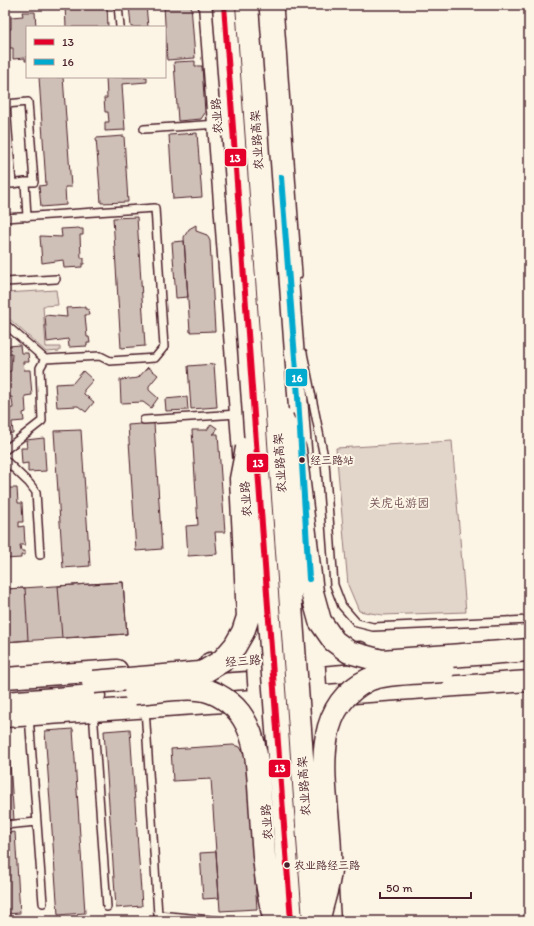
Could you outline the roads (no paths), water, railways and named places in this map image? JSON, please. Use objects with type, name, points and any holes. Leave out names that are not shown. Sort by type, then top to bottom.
[{"type":"highway","name":"农业路高架","points":[[224,5],[247,415],[291,921]]},
{"type":"highway","name":"农业路高架","points":[[247,5],[314,921]]},
{"type":"highway","points":[[276,404],[289,432],[295,450],[312,592],[320,621],[334,641],[349,652],[382,661],[490,660],[529,665]]},
{"type":"highway","points":[[5,689],[93,696],[200,673],[222,661],[235,646],[243,632],[248,617],[241,479],[247,415]]},
{"type":"highway","points":[[318,921],[330,870],[324,773],[326,733],[333,715],[341,702],[358,687],[369,680],[383,676],[490,660],[529,650]]},
{"type":"highway","points":[[5,703],[199,689],[218,695],[234,706],[244,718],[252,737],[257,765],[266,877],[275,921]]},
{"type":"street","name":"农业路","points":[[209,5],[218,124],[247,415],[256,660],[275,921]]},
{"type":"street","points":[[268,5],[298,397],[330,921]]},
{"type":"street","name":"经三路","points":[[5,678],[529,640]]},
{"type":"street","points":[[5,717],[29,715],[93,696],[145,708],[529,681]]},
{"type":"lane","points":[[118,5],[120,26]]},
{"type":"lane","points":[[279,5],[298,286]]},
{"type":"lane","points":[[28,102],[34,182],[25,182],[12,184],[6,104],[28,102]]},
{"type":"lane","points":[[144,129],[218,124]]},
{"type":"lane","points":[[25,182],[27,217]]},
{"type":"lane","points":[[5,218],[155,208],[164,347],[155,358],[110,361],[100,356],[45,360],[5,324]]},
{"type":"lane","points":[[5,282],[56,279]]},
{"type":"lane","points":[[303,349],[325,462],[334,585],[342,606],[357,623],[373,627],[529,620]]},
{"type":"lane","points":[[5,450],[42,421],[40,368],[45,360]]},
{"type":"lane","points":[[144,420],[247,415]]},
{"type":"lane","points":[[5,460],[29,483],[36,492],[40,555]]},
{"type":"lane","points":[[93,696],[107,907]]},
{"type":"lane","points":[[145,708],[158,915],[222,921]]},
{"type":"lane","points":[[29,715],[43,903]]},
{"type":"lane","points":[[5,825],[37,822]]},
{"type":"place","name":"经三路站","points":[[302,460]]},
{"type":"place","name":"农业路经三路","points":[[287,865]]},
{"type":"park label","name":"关虎屯游园","points":[[399,503]]}]
